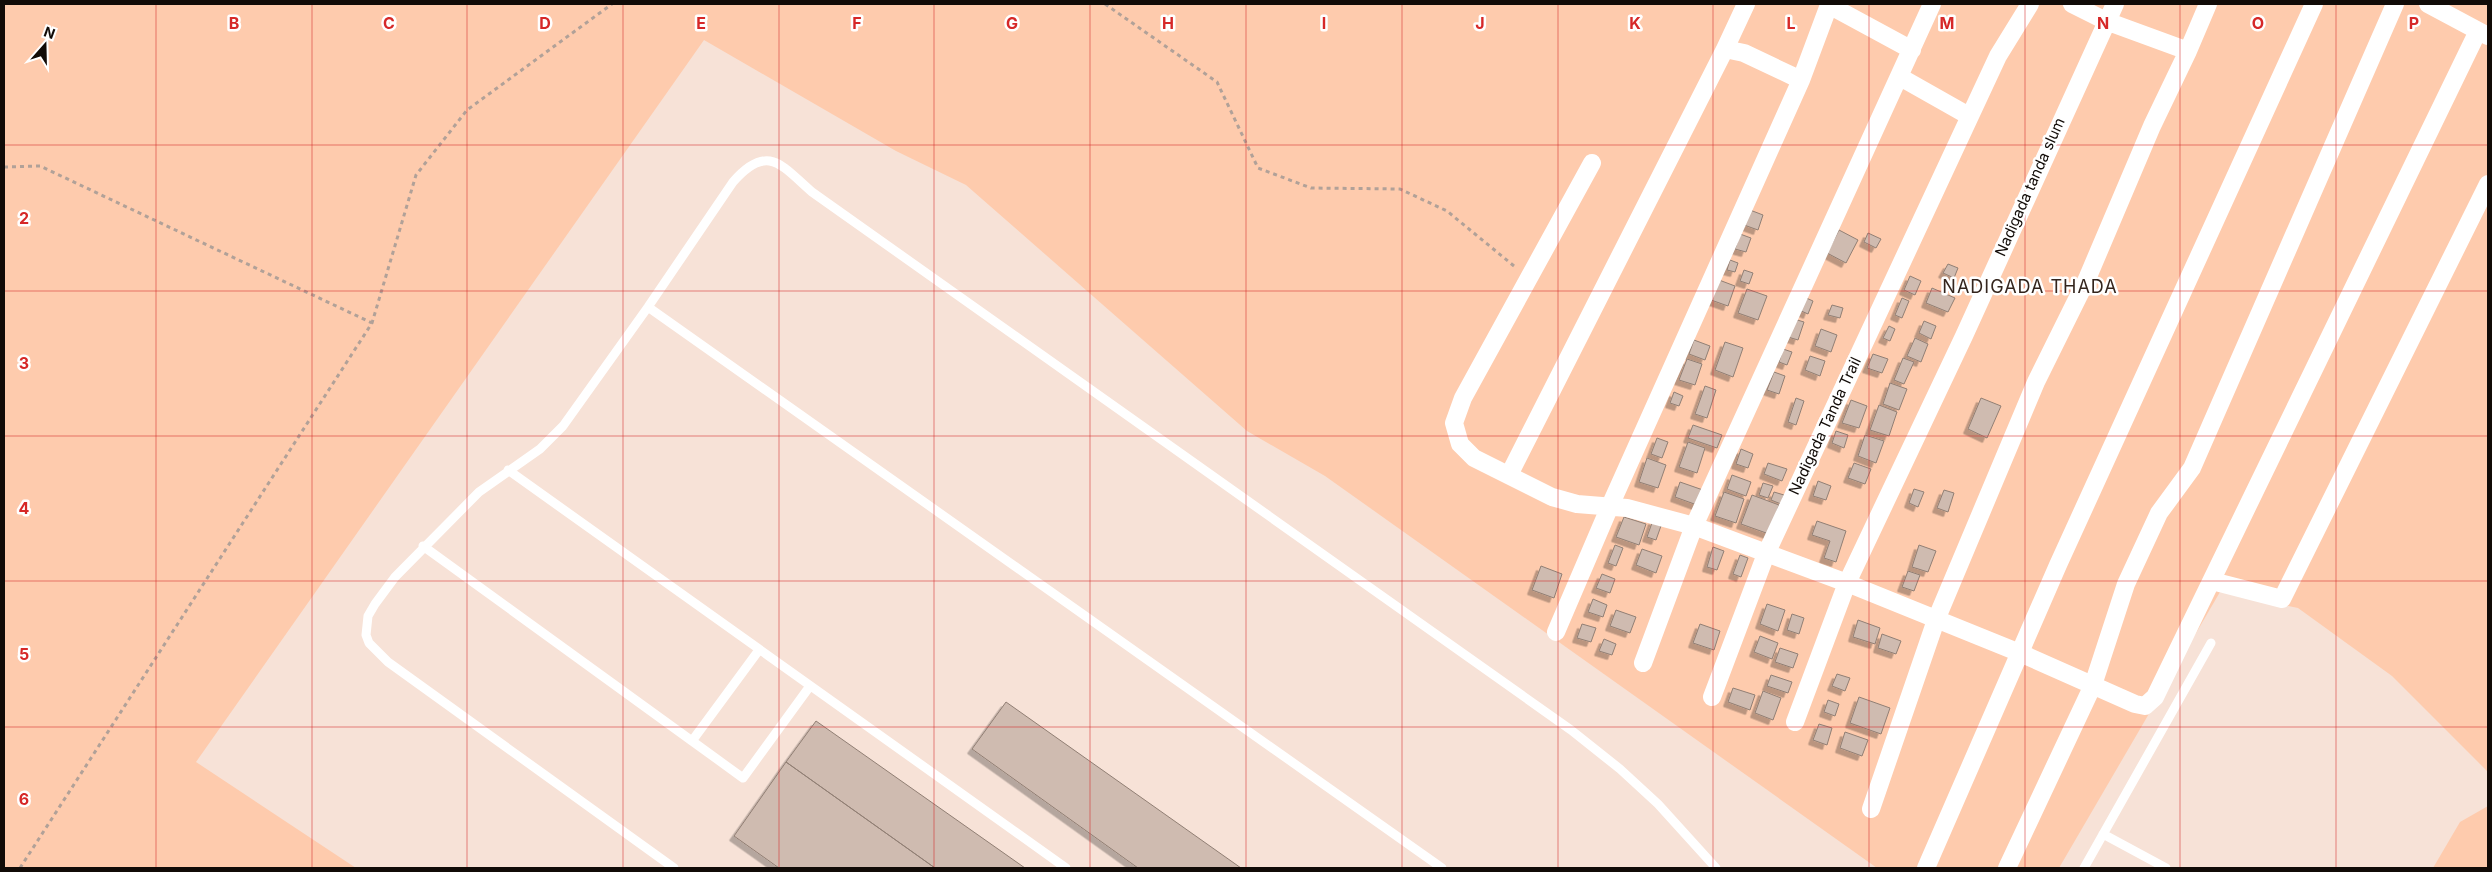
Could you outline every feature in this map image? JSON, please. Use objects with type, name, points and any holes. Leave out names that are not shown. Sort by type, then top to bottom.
[{"type":"street","points":[[1508,475],[1725,49],[1746,4]]},
{"type":"street","points":[[1556,632],[1610,506],[1801,80],[1827,4],[1912,50]]},
{"type":"street","points":[[1643,663],[1694,526],[1932,4]]},
{"type":"street","name":"Nadigada Tanda Trail","points":[[1712,697],[1766,554],[1969,116],[1998,56],[2030,4]]},
{"type":"street","points":[[2072,4],[2106,21],[2188,52]]},
{"type":"street","name":"Nadigada tanda slum","points":[[1795,722],[1847,583],[1964,336],[2115,4]]},
{"type":"street","points":[[1871,809],[1936,620],[2036,382],[2087,279],[2152,126],[2188,52],[2208,4]]},
{"type":"street","points":[[1926,868],[2020,653],[2314,4]]},
{"type":"street","points":[[2007,868],[2093,685],[2126,584],[2159,513],[2192,468],[2395,4]]},
{"type":"street","points":[[1592,163],[1463,398],[1454,423],[1460,444],[1474,458],[1552,497],[1577,504],[1610,506],[1694,526],[1847,583],[2020,653],[2135,704],[2145,706],[2152,702],[2483,34],[2428,4]]},
{"type":"street","points":[[1725,49],[1744,53],[1801,80]]},
{"type":"street","points":[[1900,76],[1969,116]]},
{"type":"street","points":[[2212,581],[2282,599],[2488,184]]},
{"type":"lane","points":[[674,868],[388,662],[369,643],[366,635],[366,625],[374,604],[423,546],[479,492],[540,449],[563,426],[742,172],[763,161],[773,161],[783,165],[812,192],[1571,730],[1620,769],[1652,798],[1716,868]]},
{"type":"lane","points":[[648,307],[1442,868]]},
{"type":"lane","points":[[508,470],[1066,868]]},
{"type":"lane","points":[[423,546],[743,778],[810,686]]},
{"type":"lane","points":[[2084,868],[2211,644]]},
{"type":"lane","points":[[692,741],[759,650]]},
{"type":"lane","points":[[2103,834],[2166,868]]},
{"type":"path","points":[[20,868],[372,323],[416,175],[467,110],[612,4]]},
{"type":"path","points":[[1104,4],[1217,82],[1258,168],[1311,188],[1400,189],[1447,211],[1530,278]]},
{"type":"path","points":[[4,168],[40,166],[372,323]]},
{"type":"shaded area","points":[[4,4],[2488,4],[2488,772],[2392,676],[2298,608],[2220,592],[2059,868],[1877,868],[1325,476],[1247,431],[966,185],[896,151],[704,40],[196,762],[356,868],[4,868]]},
{"type":"shaded area","points":[[2488,806],[2488,868],[2433,868],[2460,822]]},
{"type":"building","points":[[1750,210],[1763,215],[1758,230],[1744,225]]},
{"type":"building","points":[[1839,230],[1858,240],[1846,263],[1827,253]]},
{"type":"building","points":[[1868,233],[1881,239],[1876,248],[1864,242]]},
{"type":"building","points":[[1740,234],[1751,238],[1746,252],[1735,249]]},
{"type":"building","points":[[1730,260],[1738,263],[1735,272],[1727,270]]},
{"type":"building","points":[[1948,264],[1958,268],[1954,278],[1943,273]]},
{"type":"building","points":[[1744,270],[1753,273],[1749,284],[1740,281]]},
{"type":"building","points":[[1910,276],[1921,281],[1915,295],[1904,290]]},
{"type":"building","points":[[1719,280],[1735,286],[1728,306],[1711,300]]},
{"type":"building","points":[[1932,288],[1955,298],[1948,312],[1926,303]]},
{"type":"building","points":[[1747,289],[1767,296],[1758,320],[1738,313]]},
{"type":"building","points":[[1804,297],[1813,301],[1808,314],[1799,310]]},
{"type":"building","points":[[1902,298],[1909,301],[1902,318],[1895,315]]},
{"type":"building","points":[[1832,305],[1843,308],[1840,318],[1828,315]]},
{"type":"building","points":[[1794,319],[1804,322],[1798,340],[1788,337]]},
{"type":"building","points":[[1924,321],[1936,326],[1931,339],[1919,333]]},
{"type":"building","points":[[1889,326],[1895,329],[1890,341],[1883,338]]},
{"type":"building","points":[[1821,329],[1837,335],[1831,352],[1815,346]]},
{"type":"building","points":[[1915,338],[1928,344],[1921,362],[1907,356]]},
{"type":"building","points":[[1694,340],[1710,346],[1705,360],[1689,354]]},
{"type":"building","points":[[1725,342],[1743,348],[1733,377],[1715,370]]},
{"type":"building","points":[[1783,349],[1792,352],[1787,365],[1779,362]]},
{"type":"building","points":[[1873,354],[1888,359],[1882,373],[1867,368]]},
{"type":"building","points":[[1810,356],[1825,361],[1820,376],[1805,370]]},
{"type":"building","points":[[1903,358],[1914,362],[1904,384],[1894,380]]},
{"type":"building","points":[[1687,359],[1702,364],[1695,385],[1679,380]]},
{"type":"building","points":[[1774,372],[1785,376],[1779,394],[1767,390]]},
{"type":"building","points":[[1890,383],[1907,389],[1899,410],[1883,404]]},
{"type":"building","points":[[1705,386],[1716,390],[1707,418],[1695,414]]},
{"type":"building","points":[[1674,392],[1683,396],[1679,406],[1670,403]]},
{"type":"building","points":[[1796,398],[1804,401],[1796,425],[1788,422]]},
{"type":"building","points":[[1981,398],[2001,406],[1987,438],[1968,429]]},
{"type":"building","points":[[1851,400],[1867,406],[1859,428],[1842,423]]},
{"type":"building","points":[[1879,405],[1897,412],[1889,436],[1870,430]]},
{"type":"building","points":[[1693,425],[1722,435],[1717,448],[1688,438]]},
{"type":"building","points":[[1836,431],[1848,435],[1844,448],[1832,443]]},
{"type":"building","points":[[1865,435],[1884,441],[1876,463],[1858,456]]},
{"type":"building","points":[[1657,438],[1668,442],[1662,458],[1651,454]]},
{"type":"building","points":[[1688,442],[1705,448],[1697,473],[1679,467]]},
{"type":"building","points":[[1741,449],[1753,454],[1748,468],[1736,464]]},
{"type":"building","points":[[1647,458],[1666,465],[1658,488],[1639,482]]},
{"type":"building","points":[[1768,463],[1787,469],[1782,481],[1764,474]]},
{"type":"building","points":[[1854,463],[1871,469],[1865,484],[1848,478]]},
{"type":"building","points":[[1732,475],[1751,482],[1746,496],[1727,489]]},
{"type":"building","points":[[1818,481],[1831,486],[1826,500],[1813,496]]},
{"type":"building","points":[[1680,482],[1703,490],[1697,505],[1675,497]]},
{"type":"building","points":[[1763,483],[1773,486],[1768,498],[1759,495]]},
{"type":"building","points":[[1914,489],[1924,492],[1918,507],[1909,503]]},
{"type":"building","points":[[1944,490],[1954,493],[1948,512],[1937,508]]},
{"type":"building","points":[[1724,492],[1744,499],[1736,523],[1715,516]]},
{"type":"building","points":[[1774,492],[1784,495],[1781,504],[1771,500]]},
{"type":"building","points":[[1752,495],[1779,505],[1769,534],[1741,524]]},
{"type":"building","points":[[1624,517],[1646,524],[1639,545],[1616,537]]},
{"type":"building","points":[[1653,520],[1662,523],[1656,540],[1647,537]]},
{"type":"building","points":[[1817,521],[1846,531],[1836,562],[1824,558],[1830,541],[1812,535]]},
{"type":"building","points":[[1615,545],[1623,548],[1616,566],[1608,563]]},
{"type":"building","points":[[1919,545],[1936,551],[1928,572],[1912,567]]},
{"type":"building","points":[[1713,547],[1724,551],[1717,570],[1707,567]]},
{"type":"building","points":[[1642,549],[1662,556],[1656,573],[1636,565]]},
{"type":"building","points":[[1740,555],[1748,558],[1741,577],[1733,574]]},
{"type":"building","points":[[1541,566],[1562,574],[1554,598],[1532,590]]},
{"type":"building","points":[[1908,571],[1920,575],[1914,591],[1902,587]]},
{"type":"building","points":[[1602,574],[1615,579],[1610,593],[1596,588]]},
{"type":"building","points":[[1593,599],[1607,605],[1603,617],[1588,612]]},
{"type":"building","points":[[1767,604],[1785,610],[1778,631],[1760,624]]},
{"type":"building","points":[[1616,610],[1636,617],[1630,633],[1610,626]]},
{"type":"building","points":[[1792,614],[1804,618],[1799,634],[1787,630]]},
{"type":"building","points":[[1858,620],[1880,628],[1875,644],[1853,637]]},
{"type":"building","points":[[1582,624],[1596,628],[1591,642],[1577,638]]},
{"type":"building","points":[[1700,624],[1720,631],[1714,650],[1693,643]]},
{"type":"building","points":[[1882,634],[1901,641],[1896,654],[1878,648]]},
{"type":"building","points":[[1760,636],[1778,643],[1772,659],[1754,652]]},
{"type":"building","points":[[1604,639],[1616,644],[1612,655],[1599,651]]},
{"type":"building","points":[[1780,648],[1798,654],[1793,668],[1775,662]]},
{"type":"building","points":[[1837,674],[1850,678],[1845,691],[1832,686]]},
{"type":"building","points":[[1771,675],[1792,682],[1788,693],[1767,686]]},
{"type":"building","points":[[1733,688],[1755,695],[1750,710],[1728,702]]},
{"type":"building","points":[[1763,691],[1781,698],[1773,720],[1755,713]]},
{"type":"building","points":[[1859,697],[1890,708],[1881,734],[1850,723]]},
{"type":"building","points":[[1828,700],[1839,704],[1835,716],[1824,712]]},
{"type":"building","points":[[1006,702],[1241,868],[1138,868],[972,749]]},
{"type":"building","points":[[816,721],[1025,868],[935,868],[786,762]]},
{"type":"building","points":[[1819,724],[1832,728],[1827,745],[1813,740]]},
{"type":"building","points":[[1845,732],[1868,740],[1862,756],[1840,748]]},
{"type":"building","points":[[786,762],[935,868],[779,868],[734,836]]},
{"type":"district","name":"NADIGADA THADA","points":[[2030,287]]}]
